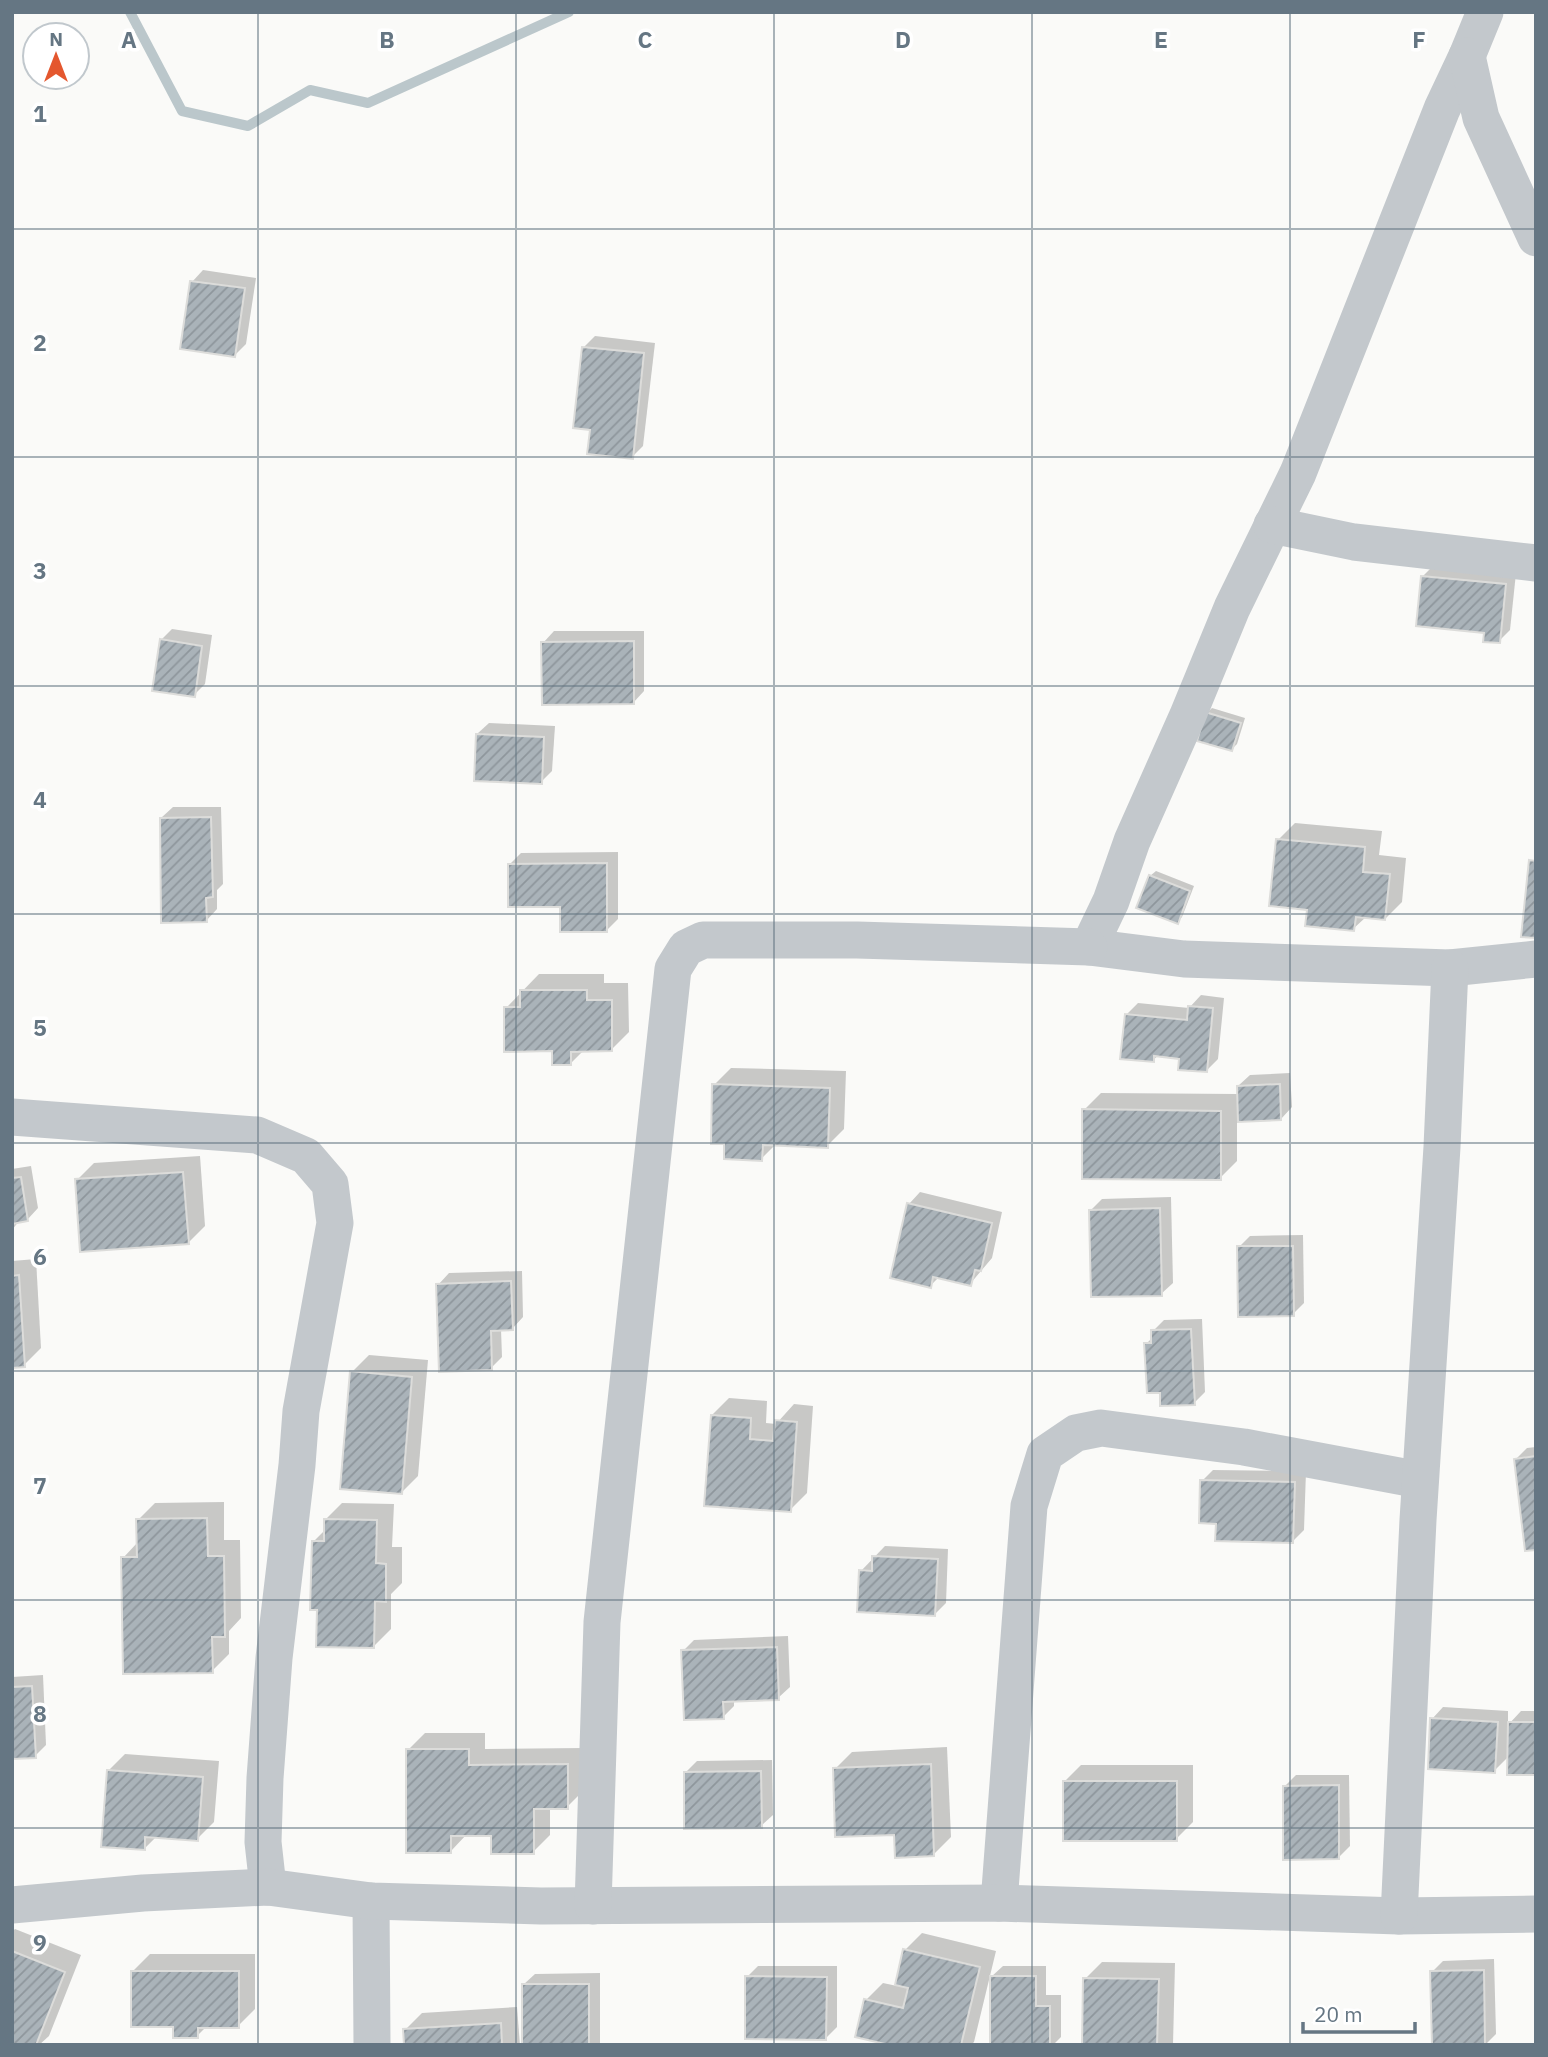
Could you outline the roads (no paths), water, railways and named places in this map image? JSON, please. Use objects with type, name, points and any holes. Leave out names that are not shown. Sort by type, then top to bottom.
[{"type":"street","points":[[1089,947],[1111,901],[1132,841],[1232,608],[1298,474],[1442,109],[1468,56],[1485,12]]},
{"type":"street","points":[[1468,56],[1481,118],[1536,238]]},
{"type":"street","points":[[1272,526],[1354,542],[1536,563]]},
{"type":"street","points":[[593,1906],[601,1622],[673,969],[686,948],[704,940],[857,940],[1089,947],[1184,960],[1450,968],[1536,959]]},
{"type":"street","points":[[1399,1916],[1420,1480],[1442,1147],[1450,968]]},
{"type":"street","points":[[12,1117],[257,1135],[306,1156],[330,1184],[335,1223],[301,1411],[274,1658],[263,1842],[268,1887]]},
{"type":"street","points":[[999,1903],[1029,1506],[1045,1454],[1076,1433],[1101,1428],[1244,1447],[1420,1480]]},
{"type":"street","points":[[12,1905],[130,1894],[268,1887],[371,1901],[593,1906],[999,1903],[1399,1916],[1536,1914]]},
{"type":"street","points":[[371,1901],[372,2045]]},
{"type":"waterway","points":[[130,12],[182,111],[248,126],[310,90],[368,103],[569,12]]}]
